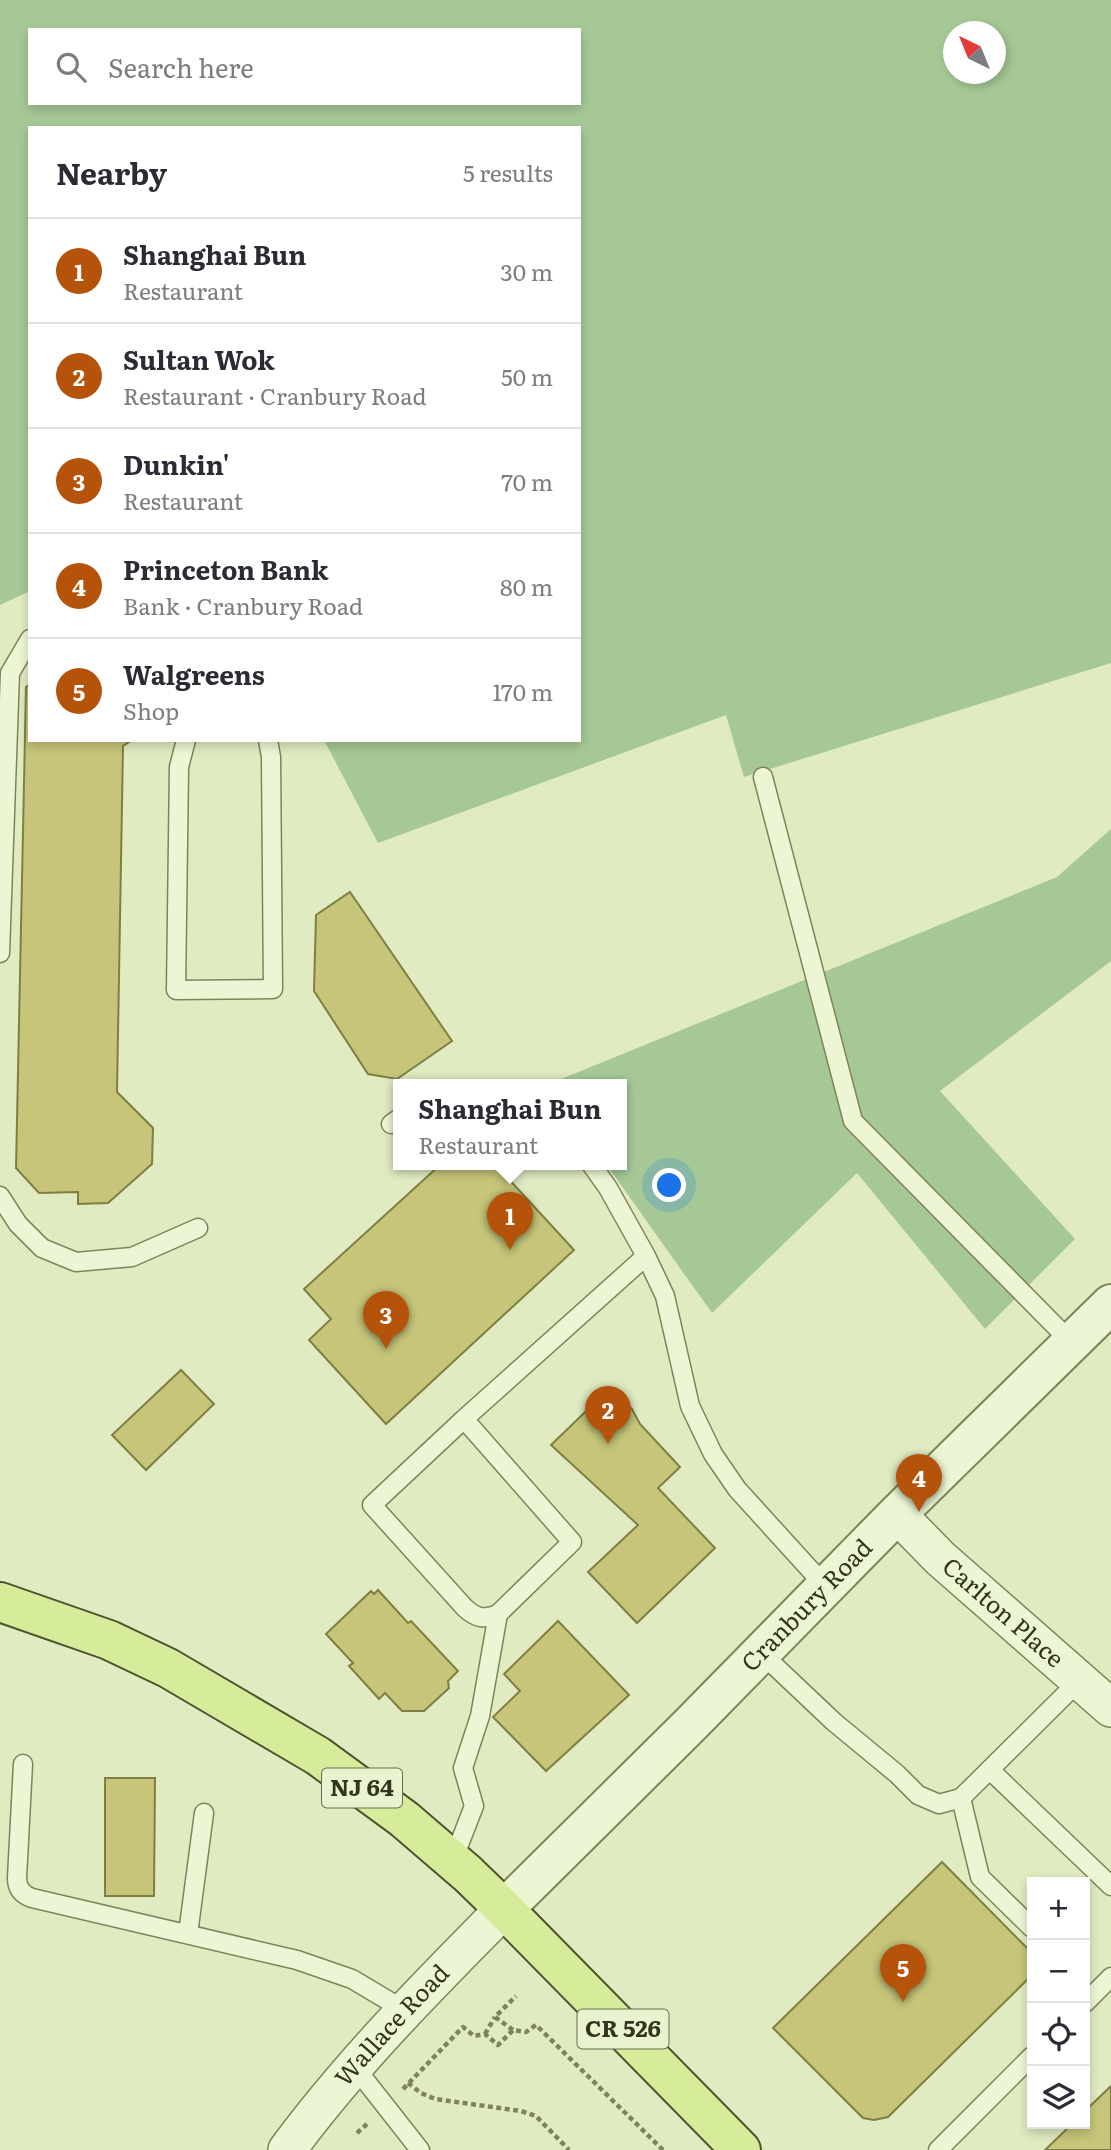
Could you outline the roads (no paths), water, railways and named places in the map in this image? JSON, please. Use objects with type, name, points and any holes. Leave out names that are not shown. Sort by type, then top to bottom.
[{"type":"main road","name":"NJ 64","points":[[0,1601],[109,1640],[168,1668],[318,1756],[404,1819],[453,1860],[504,1909]]},
{"type":"main road","name":"CR 526","points":[[504,1909],[741,2150]]},
{"type":"street","name":"Cranbury Road","points":[[504,1909],[761,1654],[897,1514],[1111,1304]]},
{"type":"street","name":"Carlton Place","points":[[897,1514],[940,1558],[1111,1709]]},
{"type":"street","name":"Wallace Road","points":[[287,2150],[354,2066],[404,2010],[504,1909]]},
{"type":"lane","points":[[0,953],[10,673],[28,642]]},
{"type":"lane","points":[[185,742],[179,767],[176,990],[273,989],[271,757],[268,742]]},
{"type":"lane","points":[[763,777],[853,1121],[1072,1343]]},
{"type":"lane","points":[[595,1170],[646,1256],[665,1296],[690,1406],[713,1454],[737,1489],[827,1587]]},
{"type":"lane","points":[[0,1196],[18,1224],[42,1248],[76,1262],[132,1258],[198,1228]]},
{"type":"lane","points":[[464,1419],[572,1542],[498,1614],[487,1618],[475,1616],[372,1505],[464,1419],[646,1256]]},
{"type":"lane","points":[[453,1860],[474,1806],[463,1768],[480,1716],[498,1614]]},
{"type":"lane","points":[[761,1654],[918,1795],[939,1804],[961,1798],[1080,1681]]},
{"type":"lane","points":[[23,1764],[17,1878],[18,1887],[24,1894],[297,1960],[352,1979],[404,2010]]},
{"type":"lane","points":[[990,1770],[1111,1886]]},
{"type":"lane","points":[[961,1798],[980,1877],[1027,1923]]},
{"type":"lane","points":[[188,1934],[204,1813]]},
{"type":"lane","points":[[1090,1991],[1111,1977]]},
{"type":"lane","points":[[938,2150],[1027,2061]]},
{"type":"lane","points":[[354,2066],[420,2150]]},
{"type":"place","name":"Shanghai Bun","points":[[510,1250]]},
{"type":"place","name":"Dunkin'","points":[[386,1349]]},
{"type":"place","name":"Sultan Wok","points":[[608,1444]]},
{"type":"place","name":"Princeton Bank","points":[[919,1512]]},
{"type":"place","name":"Walgreens","points":[[903,2002]]}]
